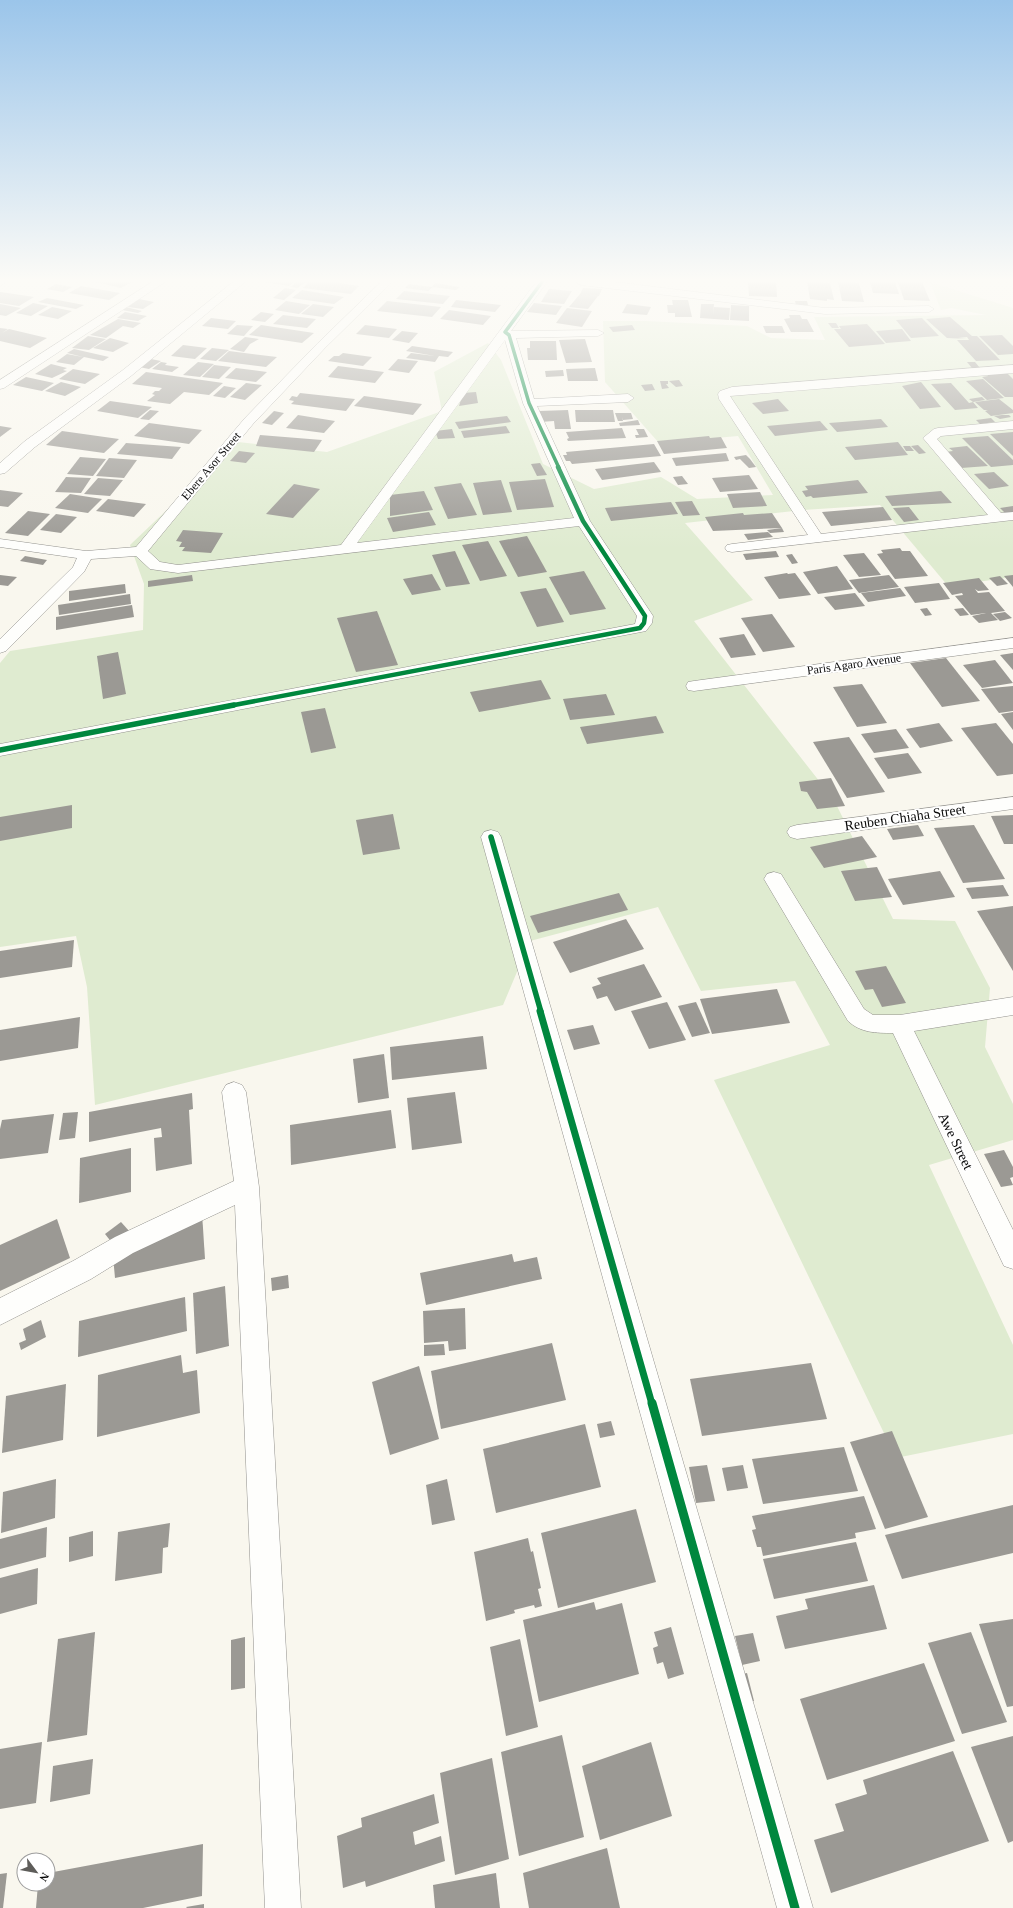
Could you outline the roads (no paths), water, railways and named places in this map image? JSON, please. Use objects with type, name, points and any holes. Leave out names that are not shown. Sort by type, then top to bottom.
[{"type":"street","points":[[0,385],[20,371]]},
{"type":"street","points":[[0,470],[30,444],[129,371]]},
{"type":"street","name":"Ebere Asor Street","points":[[140,551],[248,421],[297,371]]},
{"type":"street","points":[[346,549],[479,371]]},
{"type":"street","points":[[0,750],[640,628],[644,623],[644,616],[583,521],[529,403],[519,371]]},
{"type":"street","points":[[817,538],[725,399],[724,394],[740,390],[986,371]]},
{"type":"street","points":[[529,403],[628,398]]},
{"type":"street","points":[[998,518],[929,438],[932,434],[938,432],[1013,425]]},
{"type":"street","points":[[732,548],[1013,516]]},
{"type":"street","points":[[0,542],[86,555],[140,551],[155,566],[178,569],[583,521]]},
{"type":"street","points":[[0,648],[80,569],[86,555]]},
{"type":"street","name":"Paris Agaro Avenue","points":[[694,686],[1013,643]]},
{"type":"street","name":"Reuben Chiaha Street","points":[[797,832],[1013,802]]},
{"type":"street","points":[[491,837],[795,1908]]},
{"type":"street","points":[[774,879],[856,1015],[863,1020],[873,1024],[900,1024],[1013,1006]]},
{"type":"street","name":"Awe Street","points":[[900,1024],[1013,1257]]},
{"type":"street","points":[[234,1092],[247,1187],[283,1908]]},
{"type":"street","points":[[0,1312],[82,1270],[124,1245],[247,1187]]}]
